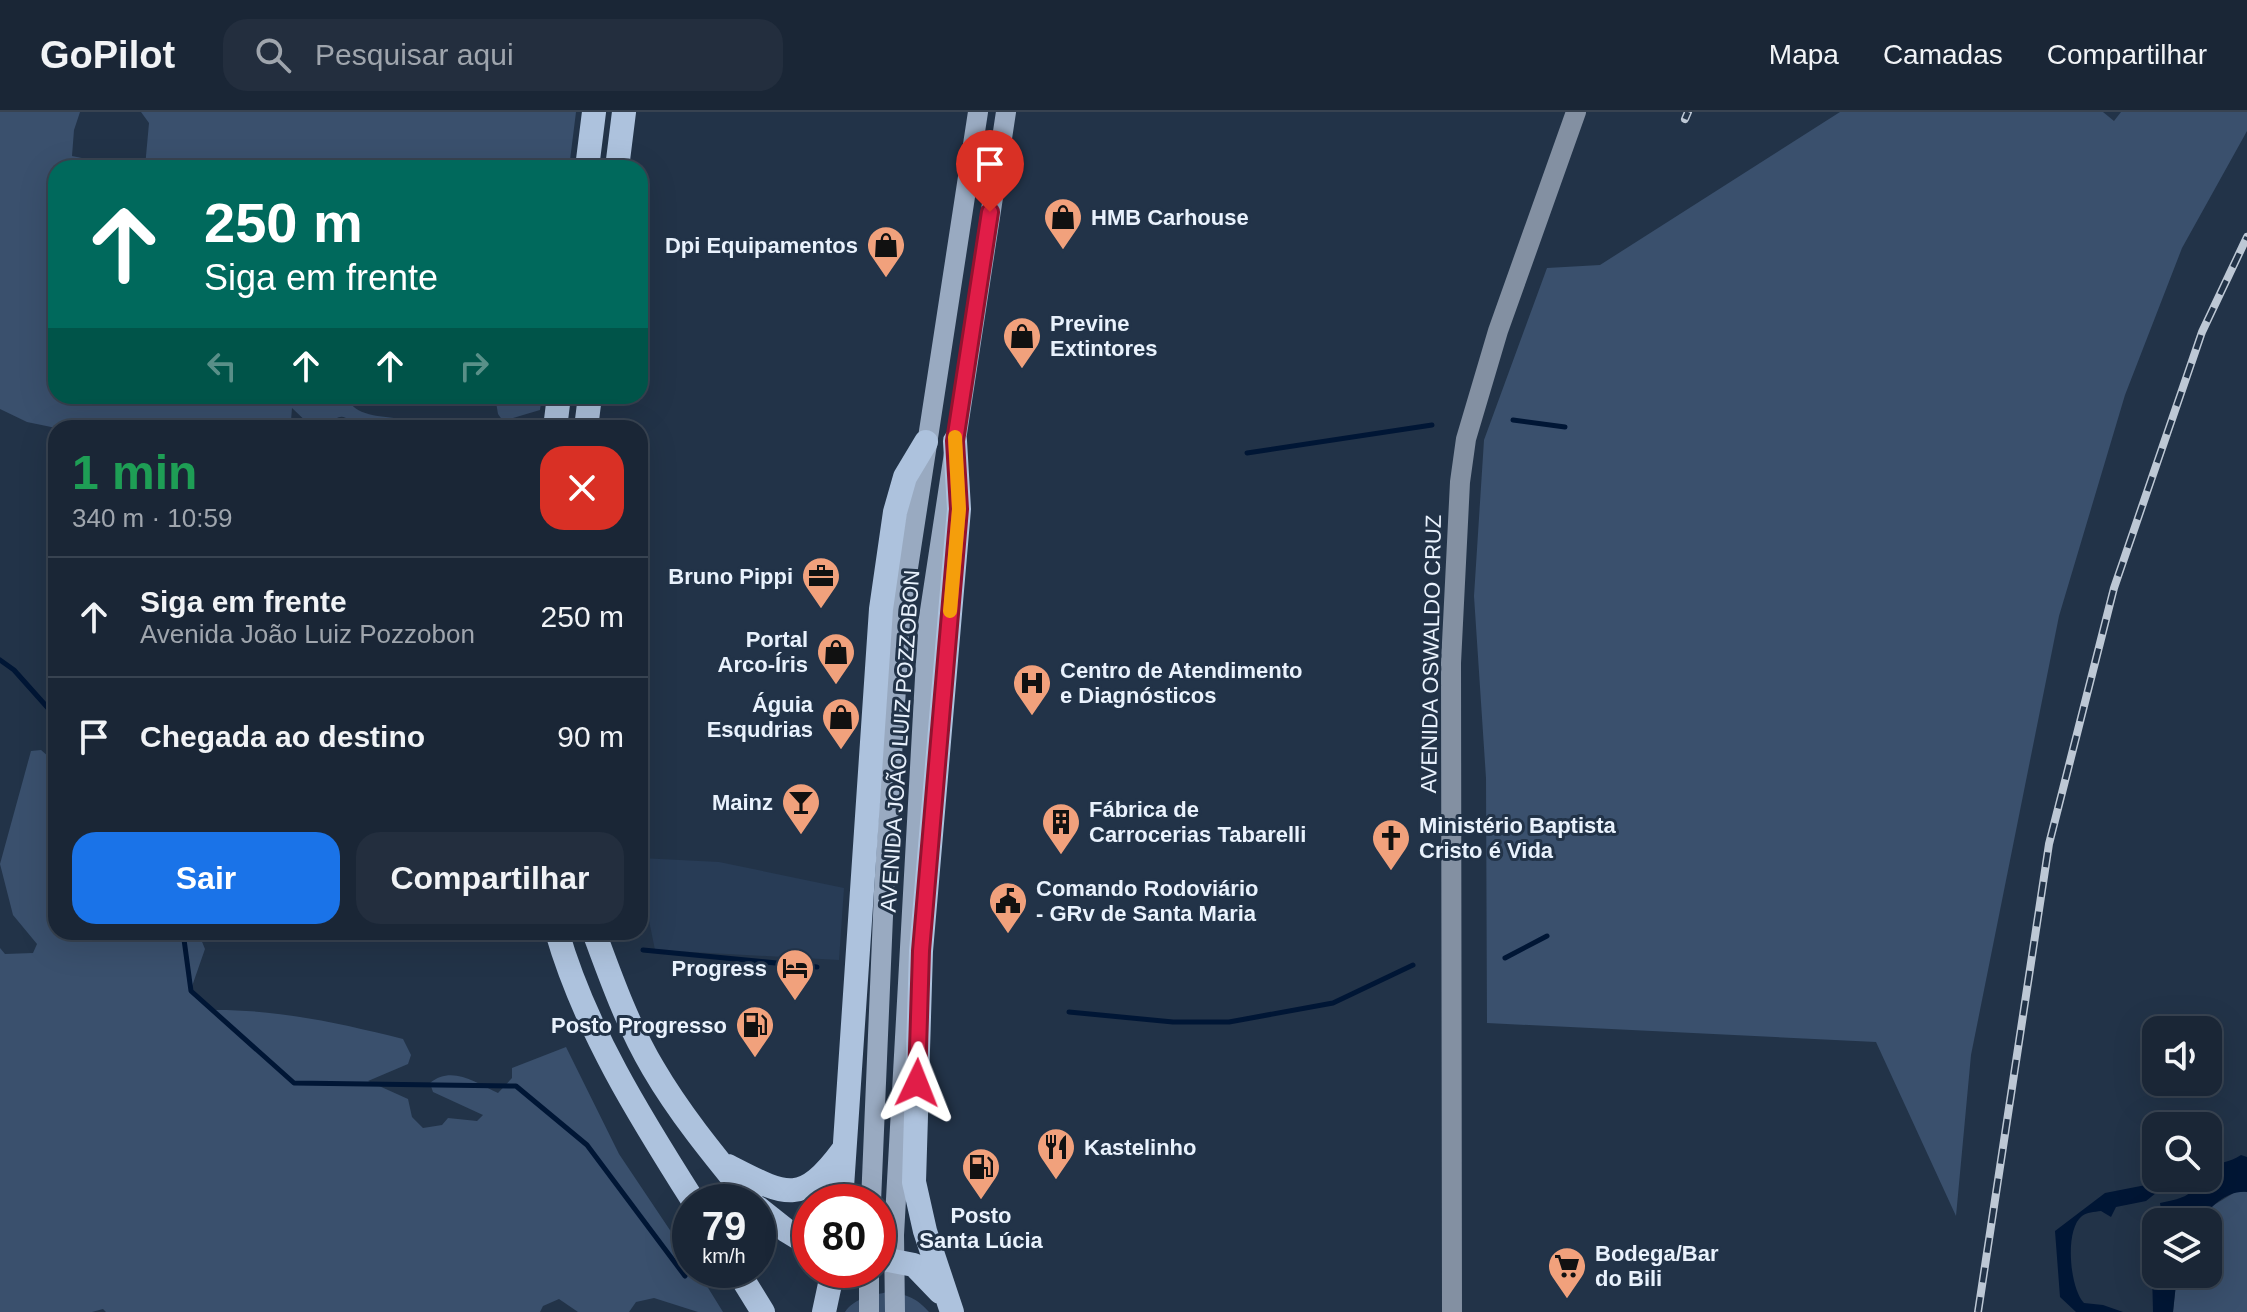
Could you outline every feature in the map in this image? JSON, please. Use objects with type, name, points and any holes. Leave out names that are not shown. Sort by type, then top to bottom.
[{"type":"highway","points":[[588,160],[594,112]]},
{"type":"highway","points":[[618,160],[624,112]]},
{"type":"highway","points":[[950,1311],[925,1231],[914,1182],[921,951],[959,509],[955,441]]},
{"type":"highway","points":[[842,1184],[881,609],[895,512],[905,477],[926,442]]},
{"type":"highway","points":[[559,940],[590,1020],[618,1075],[683,1184]]},
{"type":"highway","points":[[597,940],[626,1015],[652,1067],[689,1123],[738,1184]]},
{"type":"highway","points":[[719,1161],[774,1189],[797,1190],[817,1182],[843,1150]]},
{"type":"highway","points":[[896,1262],[914,1265],[936,1286],[950,1311]]},
{"type":"highway","points":[[748,1288],[763,1312]]},
{"type":"highway","points":[[824,1312],[829,1288]]},
{"type":"main road","name":"AVENIDA JOÃO LUIZ POZZOBON","points":[[872,1184],[900,620],[978,112]]},
{"type":"main road","name":"AVENIDA JOÃO LUIZ POZZOBON","points":[[895,1312],[894,1235],[928,624],[1006,112]]},
{"type":"main road","points":[[869,1288],[869,1312]]},
{"type":"street","name":"AVENIDA OSWALDO CRUZ","points":[[1452,1312],[1451,663],[1460,482],[1466,439],[1498,331],[1576,112]]},
{"type":"shaded area","points":[[0,112],[80,112],[74,130],[72,156],[92,160],[48,160],[48,404],[351,404],[362,412],[401,419],[350,420],[341,417],[334,420],[305,420],[292,408],[291,420],[48,420],[48,426],[27,422],[0,409]]},
{"type":"shaded area","points":[[141,112],[576,112],[570,160],[146,160],[149,123]]},
{"type":"shaded area","points":[[1840,112],[2103,112],[2114,121],[2121,112],[2247,112],[2247,131],[2182,248],[2125,395],[2059,616],[1971,1055],[1956,1216],[1876,1042],[1487,1023],[1486,778],[1474,596],[1484,440],[1547,268],[1600,265]]},
{"type":"shaded area","points":[[496,404],[541,404],[540,410],[506,420],[498,414]]},
{"type":"shaded area","points":[[41,750],[48,756],[48,940],[201,940],[205,949],[190,992],[210,1010],[307,1018],[403,1039],[411,1055],[408,1064],[368,1081],[408,1099],[412,1117],[423,1128],[442,1125],[448,1118],[477,1121],[483,1115],[433,1092],[430,1083],[438,1078],[464,1078],[498,1093],[512,1078],[512,1068],[566,1047],[619,1154],[672,1233],[672,1288],[708,1288],[723,1312],[698,1312],[654,1298],[636,1302],[629,1312],[578,1312],[559,1299],[543,1306],[540,1312],[106,1312],[103,1309],[92,1312],[0,1312],[0,948],[5,954],[33,953],[37,944],[13,915],[0,864],[31,751]]},
{"type":"shaded area","points":[[648,858],[719,862],[844,888],[839,960],[655,950],[648,915]]},
{"type":"shaded area","points":[[2241,1155],[2247,1157],[2247,1192],[2226,1197],[2211,1208],[2161,1208],[2160,1203],[2190,1192],[2222,1192],[2222,1162]]},
{"type":"shaded area","points":[[2142,1186],[2142,1192],[2156,1192],[2146,1201],[2116,1207],[2111,1217],[2101,1211],[2088,1213],[2076,1223],[2071,1260],[2079,1296],[2084,1303],[2123,1312],[2076,1312],[2060,1297],[2055,1231],[2105,1193]]},
{"type":"shaded area","points":[[2237,1191],[2247,1192],[2247,1312],[2173,1312],[2176,1288],[2222,1288],[2222,1208],[2209,1208]]},
{"type":"shaded area","points":[[2152,1288],[2176,1288],[2173,1312],[2153,1312]]},
{"type":"shaded area","points":[[888,1292],[911,1298],[929,1312],[845,1312],[859,1300]]},
{"type":"waterway","points":[[1513,420],[1565,427]]},
{"type":"waterway","points":[[1247,453],[1432,425]]},
{"type":"waterway","points":[[0,660],[14,670],[48,708]]},
{"type":"waterway","points":[[1505,958],[1547,936]]},
{"type":"waterway","points":[[184,940],[191,991],[294,1083],[516,1086],[587,1145],[672,1259]]},
{"type":"waterway","points":[[643,950],[817,967]]},
{"type":"waterway","points":[[1069,1012],[1173,1022],[1229,1022],[1333,1003],[1413,965]]},
{"type":"railway","points":[[1685,119],[1688,112]]},
{"type":"railway","points":[[1978,1312],[2049,844],[2114,588],[2202,332],[2247,237]]},
{"type":"slow traffic","points":[[950,611],[959,509],[955,437]]},
{"type":"place","name":"HMB Carhouse","points":[[1063,251]]},
{"type":"place","name":"Dpi Equipamentos","points":[[886,279]]},
{"type":"place","name":"Previne Extintores","points":[[1022,370]]},
{"type":"place","name":"Bruno Pippi","points":[[821,610]]},
{"type":"place","name":"Portal Arco-Íris","points":[[836,686]]},
{"type":"place","name":"Centro de Atendimento e Diagnósticos","points":[[1032,717]]},
{"type":"place","name":"Águia Esqudrias","points":[[841,751]]},
{"type":"place","name":"Mainz","points":[[801,836]]},
{"type":"place","name":"Fábrica de Carrocerias Tabarelli","points":[[1061,856]]},
{"type":"place","name":"Ministério Baptista Cristo é Vida","points":[[1391,872]]},
{"type":"place","name":"Comando Rodoviário - GRv de Santa Maria","points":[[1008,935]]},
{"type":"place","name":"Progress","points":[[795,1002]]},
{"type":"place","name":"Posto Progresso","points":[[755,1059]]},
{"type":"place","name":"Kastelinho","points":[[1056,1181]]},
{"type":"place","name":"Posto Santa Lúcia","points":[[981,1201]]},
{"type":"place","name":"Bodega/Bar do Bili","points":[[1567,1300]]},
{"type":"route","points":[[917,1083],[921,951],[959,509],[955,441],[990,212]]}]
